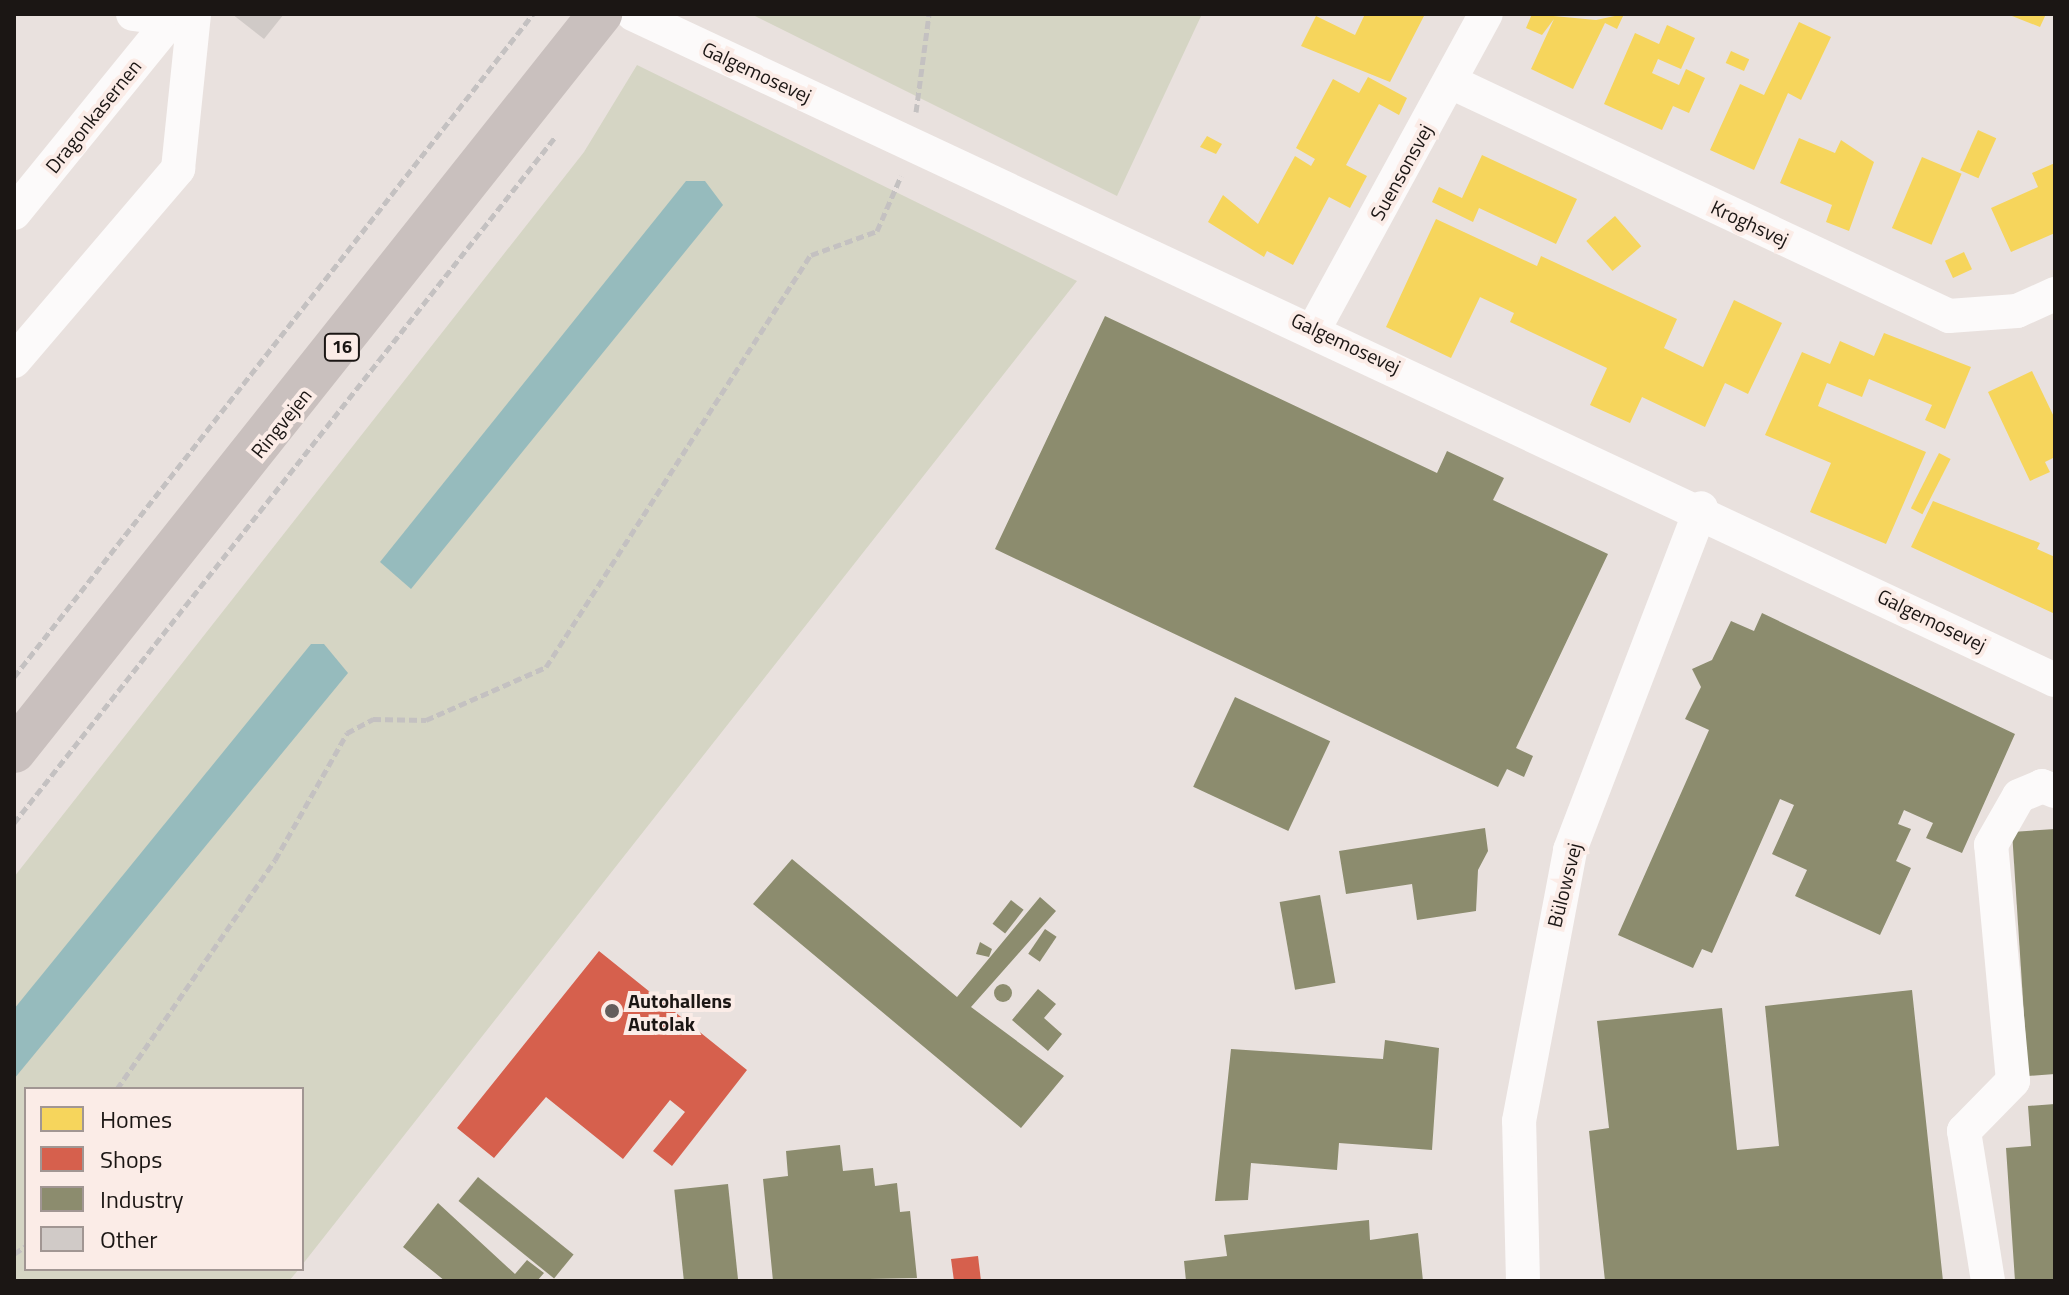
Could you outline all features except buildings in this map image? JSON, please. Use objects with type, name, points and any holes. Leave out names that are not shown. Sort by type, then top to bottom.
[{"type":"main road","name":"Ringvejen","points":[[14,751],[600,14]]},
{"type":"street","points":[[14,361],[178,169],[181,16],[133,14]]},
{"type":"street","name":"Galgemosevej","points":[[633,14],[1701,508],[2055,680]]},
{"type":"street","name":"Suensonsvej","points":[[1314,329],[1486,14]]},
{"type":"street","name":"Dragonkasernen","points":[[14,213],[181,16]]},
{"type":"street","name":"Kroghsvej","points":[[1451,82],[1949,316],[2017,311],[2055,294]]},
{"type":"street","name":"Bülowsvej","points":[[1523,1281],[1519,1121],[1570,850],[1701,508]]},
{"type":"street","points":[[1988,1281],[1964,1131],[2013,1081],[1991,845],[2019,796],[2042,786],[2055,791]]},
{"type":"path","points":[[14,677],[533,14]]},
{"type":"path","points":[[118,1087],[275,860],[347,733],[373,719],[426,720],[546,667],[811,255],[877,231],[913,143],[929,14]]},
{"type":"path","points":[[14,823],[561,130]]},
{"type":"green space","points":[[751,14],[1202,14],[1117,196]]},
{"type":"green space","points":[[637,65],[1077,281],[304,1262],[304,1087],[24,1087],[24,1271],[297,1271],[289,1281],[14,1281],[14,877],[584,152]]},
{"type":"water","points":[[686,181],[705,181],[723,205],[411,589],[380,562]]},
{"type":"water","points":[[311,644],[324,644],[348,673],[14,1079],[14,1009]]},
{"type":"place","name":"Autohallens Autolak","points":[[612,1011]]}]
